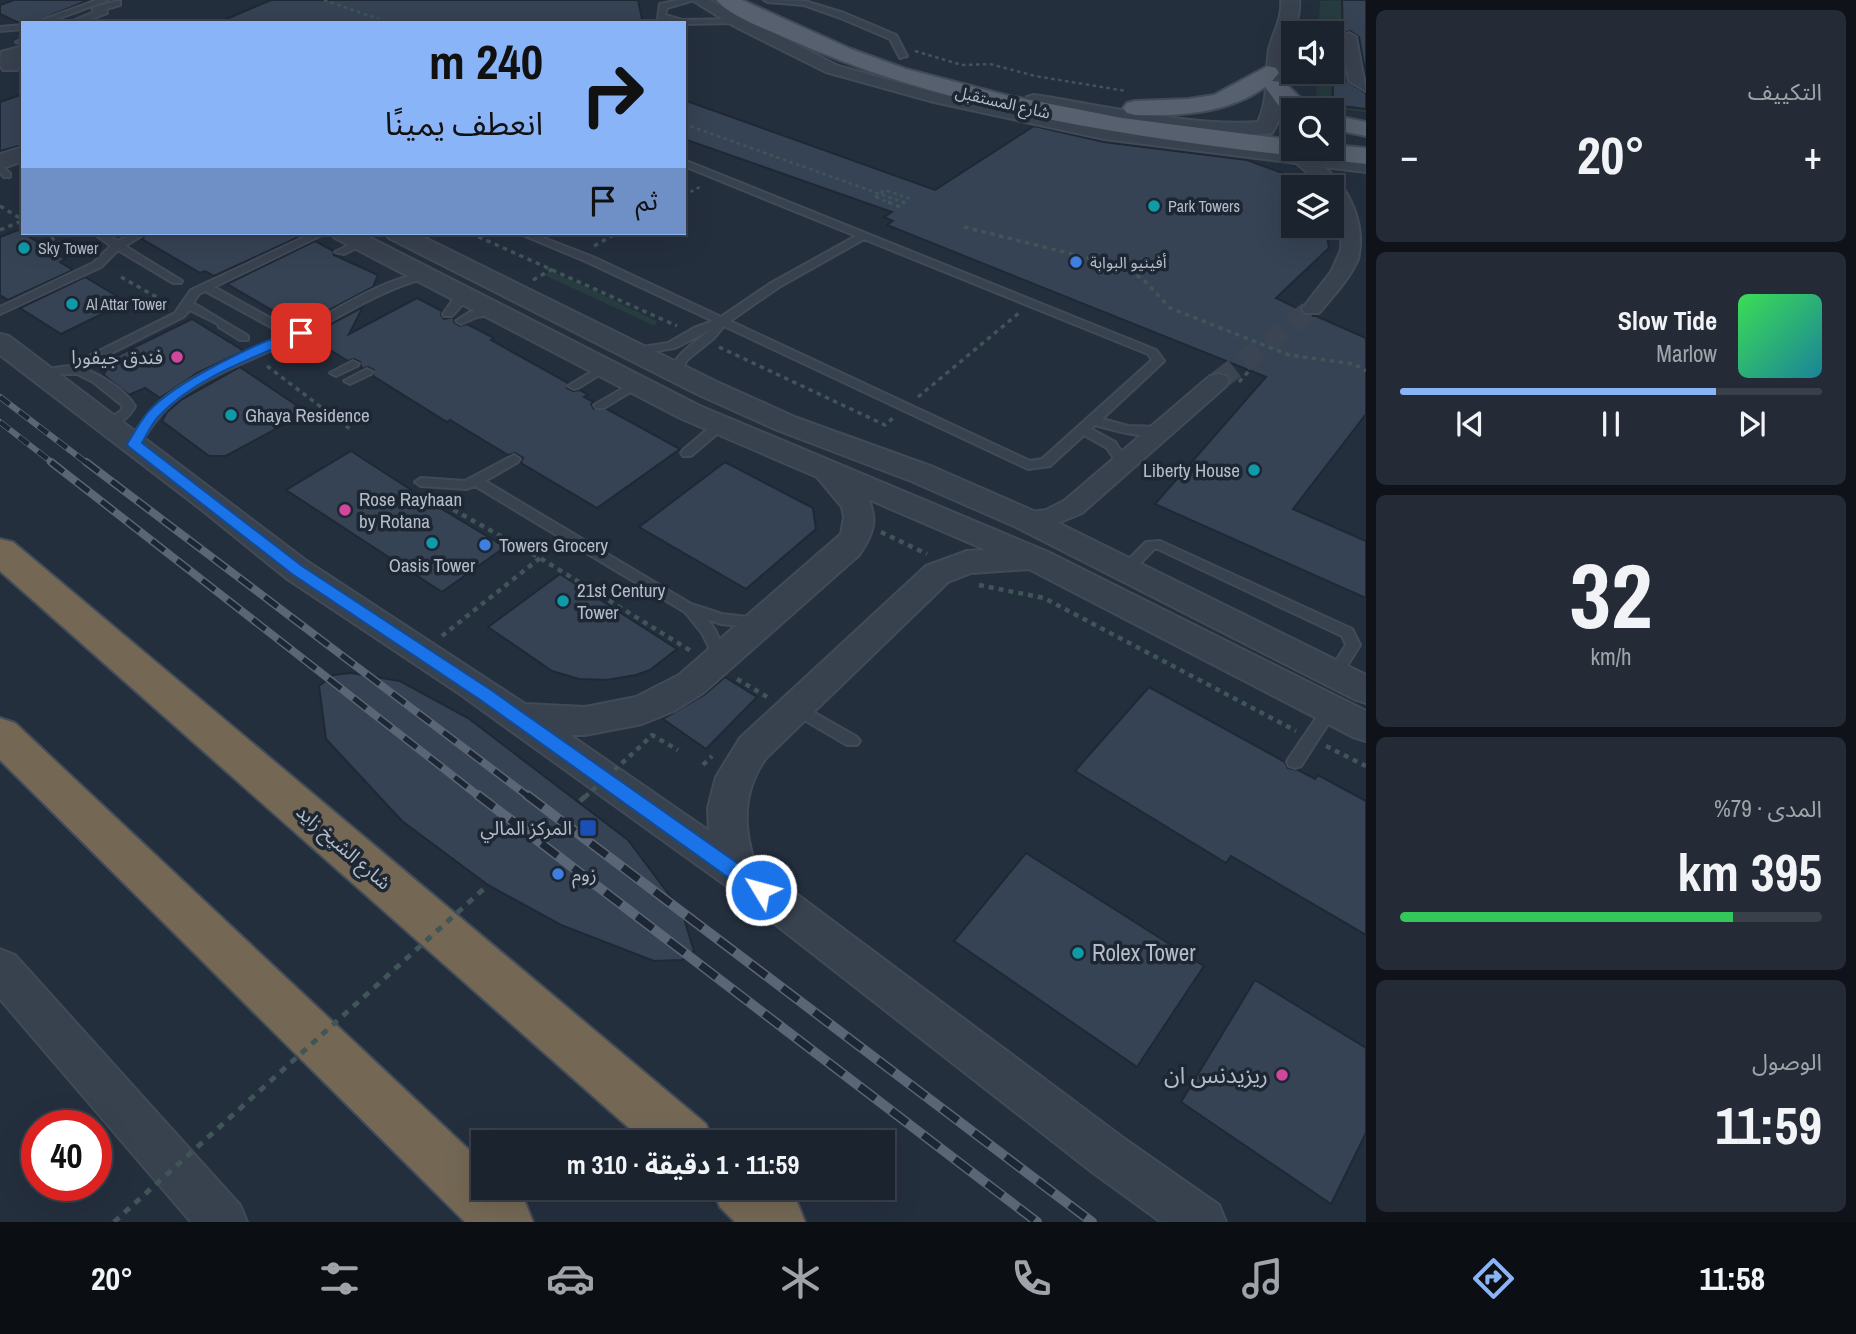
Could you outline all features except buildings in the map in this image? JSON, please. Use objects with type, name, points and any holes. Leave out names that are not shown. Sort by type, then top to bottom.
[{"type":"highway","name":"شارع الشيخ زايد","points":[[0,551],[672,1130]]},
{"type":"highway","points":[[0,734],[505,1222]]},
{"type":"highway","points":[[752,1200],[777,1222]]},
{"type":"main road","name":"شارع المستقبل","points":[[767,0],[841,34],[1012,85],[1135,100],[1214,123],[1281,127]]},
{"type":"main road","name":"شارع المستقبل","points":[[726,11],[892,72],[977,97],[1088,121],[1281,144]]},
{"type":"main road","points":[[773,39],[808,40]]},
{"type":"main road","points":[[1135,100],[1183,107],[1224,100],[1253,87],[1274,72],[1286,98]]},
{"type":"main road","points":[[1344,124],[1366,129]]},
{"type":"main road","points":[[1344,133],[1366,136]]},
{"type":"main road","points":[[1344,146],[1366,145]]},
{"type":"main road","name":"شارع المستقبل","points":[[1344,153],[1366,156]]},
{"type":"street","points":[[699,0],[726,11],[773,39],[850,76],[1010,116],[1138,139],[1281,146]]},
{"type":"street","points":[[1281,136],[1261,126],[1292,3]]},
{"type":"street","points":[[1349,37],[1357,80],[1366,86]]},
{"type":"street","points":[[977,97],[1023,99],[1108,114],[1214,123]]},
{"type":"street","points":[[0,162],[21,154]]},
{"type":"street","points":[[1344,160],[1366,167]]},
{"type":"street","points":[[1312,161],[1337,189],[1346,208],[1352,236],[1345,264],[1312,309]]},
{"type":"street","points":[[401,235],[675,373],[787,424],[935,479],[1027,520],[1366,690]]},
{"type":"street","points":[[348,242],[426,275],[457,309],[495,311],[720,425],[1037,560],[1366,727]]},
{"type":"street","points":[[0,342],[59,372],[108,425],[297,570],[518,716],[739,873],[1109,1156],[1202,1222]]},
{"type":"street","points":[[1027,520],[1063,513],[1218,381]]},
{"type":"street","points":[[518,716],[568,722],[603,719],[642,710],[677,694],[848,547],[860,528],[856,505],[843,486],[825,469]]},
{"type":"street","points":[[739,873],[726,831],[726,810],[734,774],[753,748],[926,583],[951,566],[984,559],[1037,560]]},
{"type":"street","points":[[0,968],[223,1222]]},
{"type":"lane","points":[[44,21],[104,0]]},
{"type":"lane","points":[[674,21],[661,16],[663,6],[690,0]]},
{"type":"lane","points":[[67,21],[118,4],[77,21]]},
{"type":"lane","points":[[686,22],[696,22],[726,11]]},
{"type":"lane","points":[[686,26],[726,11]]},
{"type":"lane","points":[[528,235],[589,259],[1028,465],[1046,463],[1156,364],[1156,355],[686,164]]},
{"type":"lane","points":[[101,235],[177,281]]},
{"type":"lane","points":[[0,311],[97,265],[118,245],[137,235]]},
{"type":"lane","points":[[59,372],[179,315],[189,305],[191,295],[206,287],[317,235]]},
{"type":"lane","points":[[631,351],[652,351],[671,346],[698,330],[721,322],[775,285],[864,235]]},
{"type":"lane","points":[[134,444],[148,420],[160,407],[198,380],[292,337],[394,284],[426,275]]},
{"type":"lane","points":[[206,287],[275,326]]},
{"type":"lane","points":[[189,305],[244,338]]},
{"type":"lane","points":[[675,373],[682,358],[710,336],[721,322]]},
{"type":"lane","points":[[336,373],[353,364]]},
{"type":"lane","points":[[574,386],[603,368]]},
{"type":"lane","points":[[350,381],[367,372]]},
{"type":"lane","points":[[600,405],[636,384]]},
{"type":"lane","points":[[687,453],[720,425]]},
{"type":"lane","points":[[1088,425],[1161,431]]},
{"type":"lane","points":[[1088,425],[1111,445],[1123,463]]},
{"type":"lane","points":[[423,488],[436,481],[456,486],[476,481],[514,459]]},
{"type":"lane","points":[[476,481],[686,607],[721,619],[759,624]]},
{"type":"lane","points":[[1127,569],[1151,545],[1160,545],[1347,633],[1353,645],[1335,675]]},
{"type":"lane","points":[[686,607],[708,630],[717,661]]},
{"type":"lane","points":[[794,708],[852,741]]},
{"type":"lane","points":[[1295,762],[1330,709]]},
{"type":"path","points":[[324,0],[384,21]]},
{"type":"path","points":[[901,50],[962,65],[990,64],[1135,100]]},
{"type":"path","points":[[686,125],[905,203]]},
{"type":"path","points":[[900,207],[875,197],[885,190],[911,199]]},
{"type":"path","points":[[0,206],[21,219]]},
{"type":"path","points":[[0,230],[21,221]]},
{"type":"path","points":[[964,227],[1124,267],[1144,280],[1170,308],[1289,355],[1354,364],[1366,371]]},
{"type":"path","points":[[46,235],[97,265]]},
{"type":"path","points":[[423,488],[717,661],[770,699],[760,708]]},
{"type":"path","points":[[860,528],[874,529],[951,566],[961,577],[984,588],[1044,598],[1366,766]]},
{"type":"path","points":[[422,651],[540,558]]},
{"type":"path","points":[[580,801],[652,734],[678,750]]},
{"type":"path","points":[[703,765],[722,746]]},
{"type":"path","points":[[114,1222],[488,885]]},
{"type":"green space","points":[[1366,0],[1366,112],[1344,110],[1344,98],[1316,98],[1317,84],[1344,84],[1344,21],[1319,21],[1320,1]]},
{"type":"green space","points":[[552,271],[657,321],[655,326],[544,275]]},
{"type":"tunnel","points":[[1218,381],[1312,309]]},
{"type":"railway","points":[[0,397],[88,464]]},
{"type":"railway","points":[[0,422],[54,464]]},
{"type":"railway","points":[[51,462],[480,797]]},
{"type":"railway","points":[[86,462],[529,797]]},
{"type":"railway","points":[[478,795],[1037,1222]]},
{"type":"railway","points":[[527,795],[1092,1222]]},
{"type":"place","name":"Park Towers","points":[[1154,206]]},
{"type":"place","name":"Sky Tower","points":[[24,248]]},
{"type":"place","name":"أفينيو البوابة","points":[[1076,262]]},
{"type":"place","name":"Al Attar Tower","points":[[72,304]]},
{"type":"place","name":"فندق جيفورا","points":[[177,357]]},
{"type":"place","name":"Ghaya Residence","points":[[231,415]]},
{"type":"place","name":"Liberty House","points":[[1254,470]]},
{"type":"place","name":"Rose Rayhaan by Rotana","points":[[345,510]]},
{"type":"place","name":"Oasis Tower","points":[[432,543]]},
{"type":"place","name":"Towers Grocery","points":[[485,545]]},
{"type":"place","name":"21st Century Tower","points":[[563,601]]},
{"type":"place","name":"المركز المالي","points":[[588,828]]},
{"type":"place","name":"زوم","points":[[558,874]]},
{"type":"place","name":"Rolex Tower","points":[[1078,953]]},
{"type":"place","name":"ريزيدنس ان","points":[[1282,1075]]},
{"type":"route","points":[[301,333],[223,367],[190,385],[154,413],[134,444],[297,570],[485,694],[761,890]]}]
